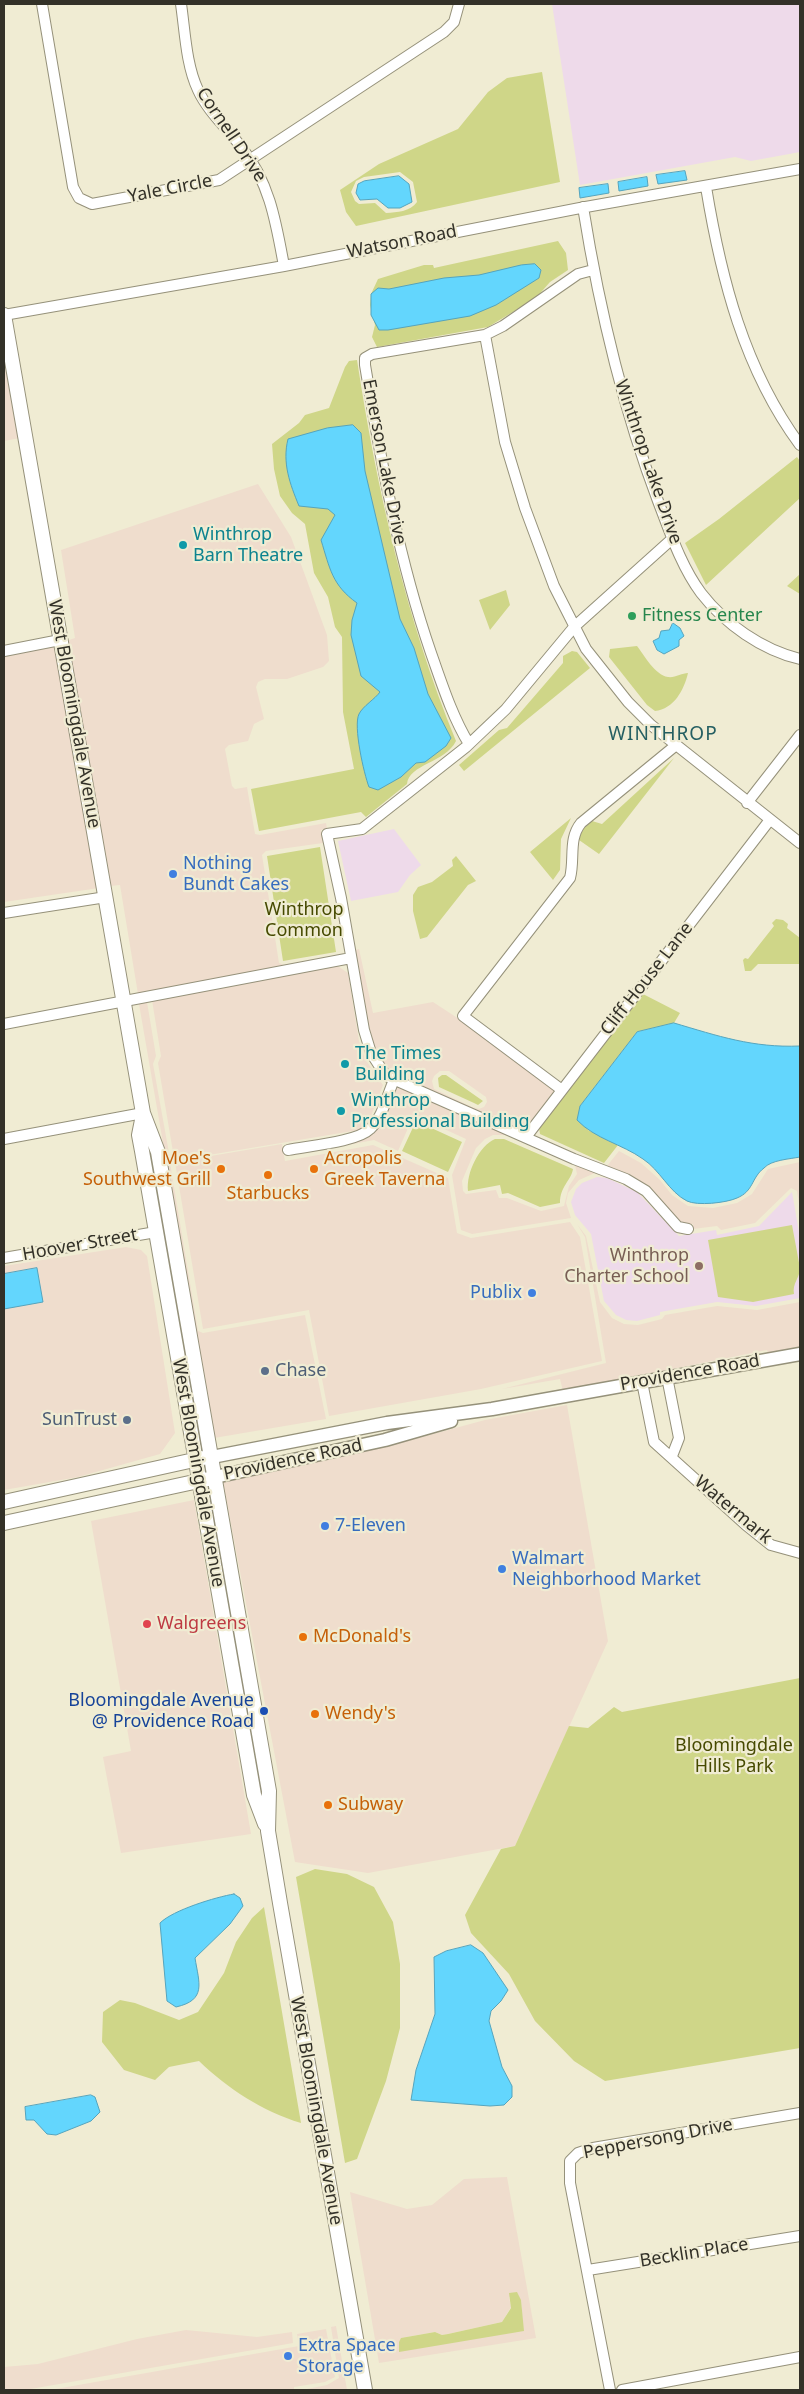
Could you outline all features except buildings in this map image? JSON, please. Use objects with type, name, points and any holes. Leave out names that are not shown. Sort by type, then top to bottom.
[{"type":"main road","name":"West Bloomingdale Avenue","points":[[4,315],[143,1113],[158,1152],[212,1457],[268,1791],[268,1831],[365,2390]]},
{"type":"main road","name":"West Bloomingdale Avenue","points":[[143,1113],[139,1135],[195,1459],[254,1795],[268,1831]]},
{"type":"main road","points":[[142,1151],[151,1164],[161,1215],[165,1220],[171,1222]]},
{"type":"main road","name":"Providence Road","points":[[4,1502],[195,1459],[212,1457]]},
{"type":"main road","name":"Providence Road","points":[[4,1523],[215,1477]]},
{"type":"street","name":"Yale Circle","points":[[42,4],[73,187],[79,198],[85,202],[99,203],[219,180],[444,32],[454,22],[459,4]]},
{"type":"street","name":"Cornell Drive","points":[[181,4],[197,88],[206,103],[251,160],[269,194],[284,266]]},
{"type":"street","name":"Watson Road","points":[[4,315],[284,266],[583,207],[706,187],[800,169]]},
{"type":"street","points":[[706,187],[727,291],[746,345],[766,389],[800,445]]},
{"type":"street","name":"Winthrop Lake Drive","points":[[583,207],[593,270],[605,326],[630,418],[672,539],[688,574],[712,606],[759,643],[787,656],[800,659]]},
{"type":"street","name":"Emerson Lake Drive","points":[[469,744],[461,731],[439,676],[408,577],[390,499],[365,358],[372,354],[485,334],[503,326],[578,274],[593,270]]},
{"type":"street","points":[[485,334],[508,452],[525,508],[554,586],[586,649],[628,702],[675,746],[769,821],[800,843]]},
{"type":"street","points":[[672,539],[574,628],[506,709],[469,744],[362,829],[327,834],[341,898],[364,1030],[371,1053],[386,1076],[636,1184],[653,1198],[678,1227],[688,1229]]},
{"type":"street","points":[[4,651],[60,640]]},
{"type":"street","points":[[747,802],[800,735]]},
{"type":"street","points":[[562,1090],[463,1016],[570,878],[573,867],[572,838],[575,830],[581,823],[675,746]]},
{"type":"street","name":"Cliff House Lane","points":[[526,1137],[769,821]]},
{"type":"street","points":[[4,913],[106,897]]},
{"type":"street","points":[[4,1024],[351,958]]},
{"type":"street","points":[[288,1150],[354,1137],[370,1130],[379,1117],[394,1080]]},
{"type":"street","points":[[4,1139],[143,1113]]},
{"type":"street","name":"Hoover Street","points":[[4,1258],[156,1232]]},
{"type":"street","name":"Providence Road","points":[[212,1457],[387,1423],[492,1409],[800,1354]]},
{"type":"street","points":[[667,1377],[679,1438],[672,1456]]},
{"type":"street","name":"Watermark","points":[[642,1382],[654,1442],[672,1456],[739,1519],[771,1545],[800,1553]]},
{"type":"street","name":"Providence Road","points":[[215,1477],[385,1440],[492,1409]]},
{"type":"street","name":"Peppersong Drive","points":[[610,2390],[570,2183],[569,2166],[574,2156],[593,2148],[800,2113]]},
{"type":"street","name":"Becklin Place","points":[[588,2270],[800,2236]]},
{"type":"street","points":[[622,2390],[800,2357]]},
{"type":"shaded area","points":[[552,4],[800,4],[800,152],[751,161],[735,157],[580,185]]},
{"type":"shaded area","points":[[4,347],[20,438],[4,441]]},
{"type":"shaded area","points":[[258,484],[291,537],[327,635],[329,661],[323,667],[287,679],[265,679],[258,682],[256,687],[264,719],[254,724],[248,741],[229,745],[225,749],[232,786],[235,789],[247,787],[255,834],[260,835],[326,823],[327,829],[321,830],[323,843],[266,851],[262,855],[279,963],[284,965],[309,961],[138,994],[120,885],[110,886],[66,641],[75,638],[61,550]]},
{"type":"shaded area","points":[[56,646],[99,888],[4,902],[4,656]]},
{"type":"shaded area","points":[[394,829],[421,865],[410,875],[398,892],[351,901],[338,841]]},
{"type":"shaded area","points":[[359,949],[373,1013],[433,1002],[459,1019],[555,1091],[524,1131],[390,1072],[376,1051],[369,1028],[355,950]],"holes":[[[440,1071],[449,1071],[486,1097],[487,1102],[484,1107],[479,1109],[472,1107],[434,1089],[432,1081],[434,1076]]]},
{"type":"shaded area","points":[[336,965],[348,973],[359,1041],[365,1059],[383,1085],[368,1124],[359,1130],[185,1159],[176,1156],[173,1152],[158,1063],[161,1056],[152,1000]]},
{"type":"shaded area","points":[[147,1002],[156,1056],[153,1064],[169,1153],[172,1159],[170,1163],[198,1331],[203,1333],[305,1315],[326,1419],[214,1438],[139,1004]]},
{"type":"shaded area","points":[[397,1087],[528,1143],[569,1163],[507,1135],[493,1135],[485,1139],[476,1148],[462,1181],[463,1191],[466,1194],[496,1190],[499,1198],[507,1198],[541,1211],[564,1206],[569,1186],[577,1174],[575,1165],[595,1173],[579,1180],[568,1193],[566,1203],[571,1218],[472,1234],[461,1230],[452,1175],[466,1139],[418,1117],[412,1119],[398,1151],[374,1140],[289,1156],[355,1142],[372,1134],[384,1119]]},
{"type":"shaded area","points":[[282,1144],[285,1161],[373,1145],[448,1178],[457,1233],[471,1238],[570,1222],[580,1237],[602,1361],[481,1389],[329,1416],[309,1310],[203,1329],[175,1162]]},
{"type":"shaded area","points":[[619,1151],[641,1163],[660,1180],[672,1195],[688,1206],[713,1208],[737,1203],[752,1194],[768,1169],[800,1162],[800,1210],[797,1191],[791,1188],[755,1223],[721,1230],[717,1226],[693,1229],[693,1224],[682,1224],[650,1187],[629,1174],[607,1166]]},
{"type":"shaded area","name":"Winthrop Charter School","points":[[597,1177],[607,1178],[637,1192],[679,1236],[716,1230],[717,1235],[759,1226],[792,1192],[800,1238],[800,1298],[756,1306],[717,1302],[660,1312],[660,1315],[637,1321],[626,1320],[616,1315],[604,1301],[591,1234],[575,1215],[571,1202],[576,1189],[582,1183]]},
{"type":"shaded area","points":[[577,1224],[586,1236],[600,1302],[612,1318],[624,1324],[638,1325],[662,1319],[665,1315],[717,1306],[757,1310],[800,1302],[800,1347],[768,1354],[767,1350],[563,1391],[560,1379],[502,1389],[606,1363],[585,1237]]},
{"type":"shaded area","points":[[126,1247],[141,1250],[147,1256],[175,1433],[160,1454],[78,1477],[4,1490],[4,1266]]},
{"type":"shaded area","points":[[567,1405],[608,1641],[515,1846],[368,1873],[295,1862],[223,1482],[400,1443],[485,1420]]},
{"type":"shaded area","points":[[194,1500],[251,1834],[121,1853],[103,1757],[131,1751],[91,1521]]},
{"type":"shaded area","points":[[507,2177],[536,2338],[379,2363],[350,2192],[407,2209],[432,2205],[464,2179]],"holes":[[[509,2297],[521,2300],[523,2331],[401,2338],[435,2332],[442,2335],[502,2322],[511,2307]]]},
{"type":"shaded area","points":[[336,2326],[347,2390],[302,2390],[327,2385],[339,2378],[331,2327]]},
{"type":"shaded area","name":"Extra Space Storage","points":[[326,2329],[335,2377],[325,2382],[294,2387],[294,2390],[50,2390],[299,2346],[297,2334]]},
{"type":"shaded area","points":[[186,2330],[257,2337],[292,2332],[293,2343],[25,2390],[4,2390],[4,2367],[38,2364],[137,2339]]},
{"type":"green space","points":[[542,72],[560,182],[356,226],[346,212],[340,190],[379,164],[458,129],[488,92],[507,78]],"holes":[[[400,172],[413,182],[417,202],[411,208],[399,212],[386,213],[375,203],[359,204],[355,201],[351,192],[356,181],[364,177]]]},
{"type":"green space","points":[[558,241],[566,253],[568,270],[550,282],[536,298],[488,327],[377,347],[372,337],[375,325],[370,305],[371,294],[378,279],[424,265],[433,265],[434,268]]},
{"type":"green space","points":[[357,360],[374,457],[395,554],[422,648],[456,741],[444,754],[414,772],[409,777],[407,784],[366,817],[361,812],[259,831],[251,789],[354,769],[343,712],[342,637],[335,627],[328,597],[314,573],[305,524],[292,513],[280,496],[274,469],[272,444],[299,423],[305,415],[329,408],[345,367],[349,361]]},
{"type":"green space","points":[[797,457],[800,461],[800,498],[706,585],[685,543],[719,519]]},
{"type":"green space","points":[[800,574],[800,594],[787,586]]},
{"type":"green space","points":[[506,590],[510,605],[490,630],[479,600]]},
{"type":"green space","points":[[637,646],[659,673],[671,677],[688,673],[681,692],[668,707],[655,711],[647,705],[609,657],[610,649]]},
{"type":"green space","points":[[572,651],[577,652],[590,668],[464,771],[459,765],[499,730],[507,728],[563,663],[563,656]]},
{"type":"green space","points":[[674,758],[599,854],[579,840],[581,831],[592,821],[602,824]]},
{"type":"green space","points":[[571,818],[561,839],[560,870],[553,880],[530,852]]},
{"type":"green space","name":"Winthrop Common","points":[[320,847],[336,952],[283,961],[267,856]]},
{"type":"green space","points":[[456,856],[476,881],[468,885],[427,937],[420,939],[413,911],[413,895],[418,887],[432,882],[453,866],[452,860]]},
{"type":"green space","points":[[776,919],[783,920],[788,924],[787,928],[800,938],[800,964],[758,964],[751,971],[745,971],[743,960],[745,958],[748,959],[774,926],[772,923]]},
{"type":"green space","points":[[643,994],[680,1013],[674,1023],[637,1032],[580,1106],[588,1130],[618,1145],[604,1163],[540,1134],[539,1128]]},
{"type":"green space","points":[[446,1075],[483,1101],[478,1105],[439,1087],[438,1078]]},
{"type":"green space","points":[[416,1121],[462,1142],[448,1172],[402,1151]]},
{"type":"green space","points":[[495,1139],[504,1139],[573,1169],[560,1197],[560,1203],[540,1207],[508,1193],[502,1194],[500,1185],[468,1191],[471,1168],[479,1154]]},
{"type":"green space","points":[[792,1225],[800,1268],[794,1287],[794,1294],[753,1302],[718,1297],[708,1240]]},
{"type":"green space","name":"Bloomingdale Hills Park","points":[[800,1678],[800,2048],[605,2081],[574,2061],[535,2021],[509,1974],[471,1933],[465,1915],[501,1849],[515,1846],[569,1726],[588,1728],[614,1707],[622,1712]]},
{"type":"green space","points":[[315,1869],[347,1874],[374,1887],[393,1922],[400,1964],[400,2028],[386,2081],[357,2159],[345,2163],[296,1877]]},
{"type":"green space","points":[[264,1907],[301,2123],[273,2112],[246,2098],[199,2061],[169,2067],[155,2080],[124,2070],[102,2042],[103,2012],[120,2000],[135,2003],[179,2020],[198,2012],[224,1973],[236,1942],[252,1918]]},
{"type":"green space","points":[[517,2292],[521,2300],[524,2331],[399,2352],[401,2338],[435,2332],[442,2335],[502,2322],[511,2308],[509,2293]]},
{"type":"water","points":[[685,171],[687,180],[658,184],[656,175]]},
{"type":"water","points":[[399,176],[409,184],[412,202],[400,208],[388,208],[377,199],[360,200],[356,193],[358,184],[364,181]]},
{"type":"water","points":[[647,177],[648,186],[619,191],[618,182]]},
{"type":"water","points":[[608,184],[609,193],[580,198],[579,188]]},
{"type":"water","points":[[535,264],[541,270],[539,278],[496,305],[470,316],[379,330],[371,315],[371,294],[378,288],[389,289],[444,278],[479,275],[521,265]]},
{"type":"water","points":[[353,425],[361,433],[365,471],[400,619],[414,648],[428,694],[451,738],[446,746],[425,762],[416,763],[401,777],[378,790],[369,787],[362,761],[357,729],[359,714],[380,692],[361,676],[351,635],[352,620],[357,603],[342,590],[333,576],[321,540],[335,515],[328,509],[299,506],[286,465],[288,439],[327,428]]},
{"type":"water","points":[[673,623],[680,628],[684,636],[679,640],[679,646],[664,654],[657,650],[653,641],[659,638],[661,631],[669,630]]},
{"type":"water","points":[[674,1023],[721,1037],[751,1043],[800,1046],[800,1157],[781,1160],[767,1165],[747,1192],[732,1200],[704,1204],[687,1201],[675,1192],[655,1169],[643,1159],[600,1137],[577,1120],[580,1106],[637,1032]]},
{"type":"water","points":[[37,1268],[43,1302],[4,1309],[4,1274]]},
{"type":"water","points":[[234,1894],[240,1898],[243,1906],[230,1924],[195,1958],[199,1983],[197,1995],[186,2004],[176,2007],[167,2001],[160,1923],[184,1909]]},
{"type":"water","points":[[471,1945],[483,1953],[508,1990],[491,2011],[489,2021],[502,2067],[512,2086],[512,2097],[504,2105],[490,2106],[411,2100],[416,2070],[435,2014],[434,1957],[446,1951]]},
{"type":"water","points":[[91,2095],[95,2097],[100,2112],[91,2121],[56,2135],[47,2134],[34,2120],[26,2120],[25,2107]]},
{"type":"place","name":"Winthrop Barn Theatre","points":[[183,545]]},
{"type":"place","name":"Fitness Center","points":[[632,616]]},
{"type":"place","name":"Nothing Bundt Cakes","points":[[173,874]]},
{"type":"place","name":"The Times Building","points":[[345,1064]]},
{"type":"place","name":"Winthrop Professional Building","points":[[341,1111]]},
{"type":"place","name":"Moe's Southwest Grill","points":[[221,1169]]},
{"type":"place","name":"Acropolis Greek Taverna","points":[[314,1169]]},
{"type":"place","name":"Starbucks","points":[[268,1175]]},
{"type":"place","name":"Winthrop Charter School","points":[[699,1266]]},
{"type":"place","name":"Publix","points":[[532,1293]]},
{"type":"place","name":"Chase","points":[[265,1371]]},
{"type":"place","name":"SunTrust","points":[[127,1420]]},
{"type":"place","name":"7-Eleven","points":[[325,1526]]},
{"type":"place","name":"Walmart Neighborhood Market","points":[[502,1569]]},
{"type":"place","name":"Walgreens","points":[[147,1624]]},
{"type":"place","name":"McDonald's","points":[[303,1637]]},
{"type":"place","name":"Bloomingdale Avenue @ Providence Road","points":[[264,1711]]},
{"type":"place","name":"Wendy's","points":[[315,1714]]},
{"type":"place","name":"Subway","points":[[328,1805]]},
{"type":"place","name":"Extra Space Storage","points":[[288,2356]]},
{"type":"district","name":"WINTHROP","points":[[663,735]]}]
